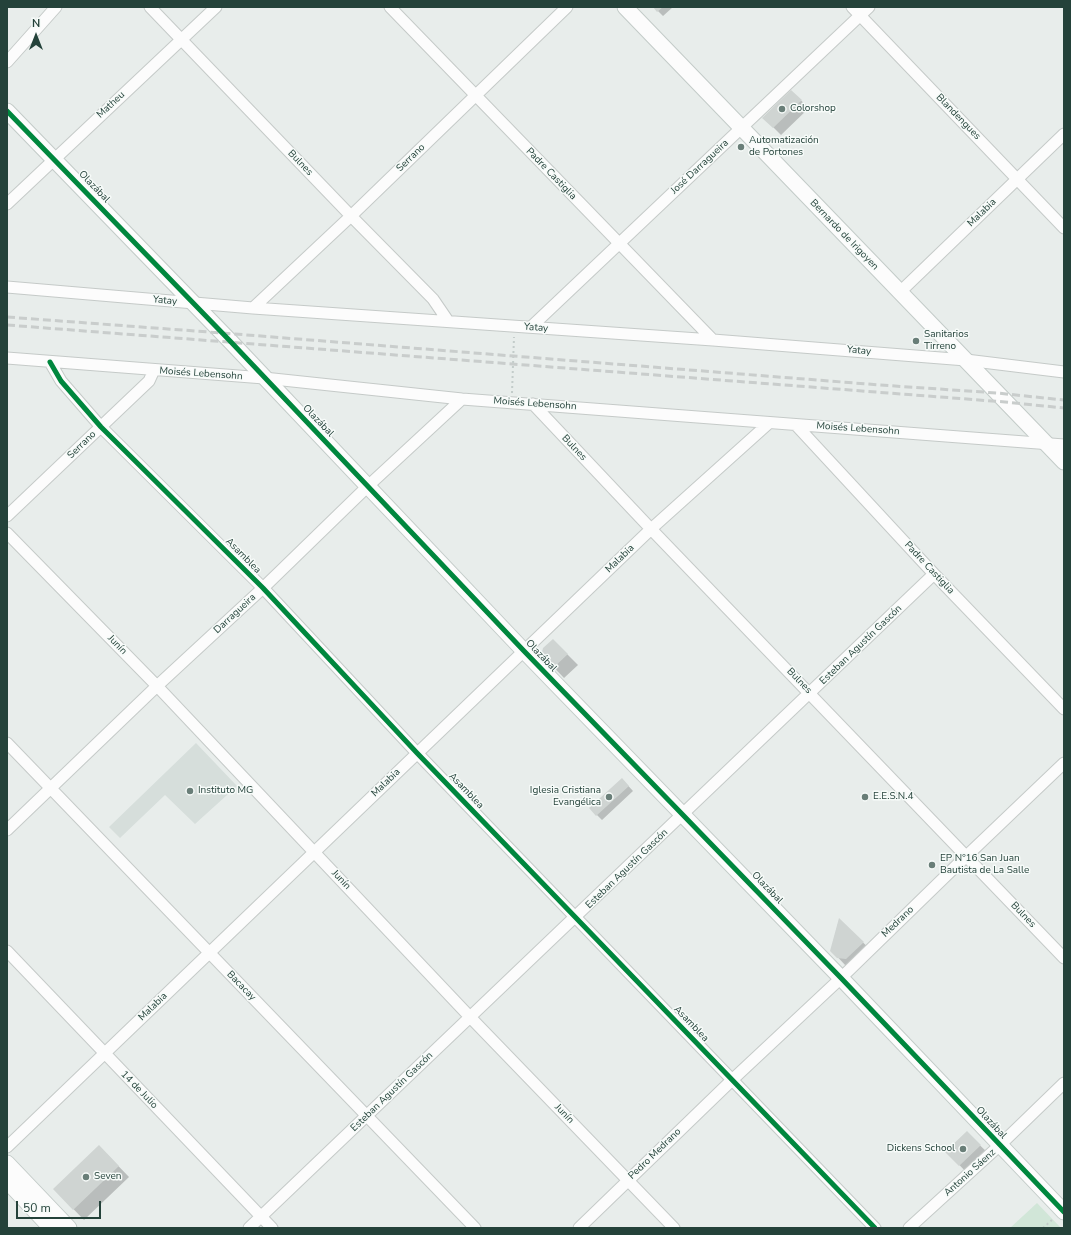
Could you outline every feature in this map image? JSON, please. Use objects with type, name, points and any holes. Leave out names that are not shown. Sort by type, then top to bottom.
[{"type":"street","points":[[7,62],[56,7]]},
{"type":"street","name":"Bulnes","points":[[150,7],[433,299],[448,321]]},
{"type":"street","name":"Matheu","points":[[7,204],[216,7]]},
{"type":"street","name":"Padre Castiglia","points":[[390,7],[713,340]]},
{"type":"street","name":"Serrano","points":[[253,308],[351,216],[567,7]]},
{"type":"street","name":"Bernardo de Irigoyen","points":[[625,7],[899,293],[1064,462]]},
{"type":"street","name":"Blandengues","points":[[852,7],[1064,228]]},
{"type":"street","name":"José Darragueira","points":[[531,327],[870,7]]},
{"type":"street","name":"Olazábal","points":[[7,111],[194,303],[524,651],[841,978],[1064,1212]]},
{"type":"street","name":"Malabia","points":[[899,293],[1064,134]]},
{"type":"street","name":"Yatay","points":[[7,288],[253,308],[713,340],[966,360],[1064,372]]},
{"type":"street","name":"Moisés Lebensohn","points":[[7,358],[264,378],[462,399],[1064,445]]},
{"type":"street","name":"Asamblea","points":[[50,362],[61,381],[101,426],[262,588],[417,753],[875,1228]]},
{"type":"street","name":"Serrano","points":[[7,516],[149,381],[154,370]]},
{"type":"street","name":"Darragueira","points":[[7,830],[368,486],[462,399]]},
{"type":"street","name":"Bulnes","points":[[533,404],[651,529],[1064,958]]},
{"type":"street","name":"Malabia","points":[[7,1147],[651,529],[770,423]]},
{"type":"street","name":"Padre Castiglia","points":[[796,425],[934,574],[1064,709]]},
{"type":"street","name":"Junín","points":[[7,533],[157,686],[470,1017],[674,1228]]},
{"type":"street","name":"Esteban Agustín Gascón","points":[[249,1228],[811,694],[934,574]]},
{"type":"street","name":"Bacacay","points":[[7,743],[475,1228]]},
{"type":"street","name":"Medrano","points":[[732,1080],[841,978],[1064,763]]},
{"type":"street","name":"14 de Julio","points":[[7,951],[272,1228]]},
{"type":"street","name":"Pedro Medrano","points":[[579,1228],[732,1080]]},
{"type":"street","name":"Antonio Sáenz","points":[[909,1228],[1000,1145],[1064,1083]]},
{"type":"street","points":[[7,1163],[69,1228]]},
{"type":"street","points":[[7,1181],[51,1228]]},
{"type":"path","points":[[511,402],[515,326]]},
{"type":"shaded area","name":"Instituto MG","points":[[196,743],[237,786],[195,824],[165,795],[120,838],[109,827]]},
{"type":"green space","points":[[1037,1203],[1061,1228],[1010,1228]]},
{"type":"building","points":[[653,7],[663,7],[657,12]]},
{"type":"building","name":"Colorshop","points":[[791,90],[802,100],[773,128],[762,118]]},
{"type":"building","points":[[553,639],[568,654],[553,668],[541,656],[543,648]]},
{"type":"building","name":"Iglesia Cristiana Evangélica","points":[[622,778],[629,786],[596,816],[589,808]]},
{"type":"building","points":[[839,918],[864,942],[846,959],[837,958],[830,951]]},
{"type":"building","name":"Dickens School","points":[[967,1131],[981,1145],[959,1166],[945,1152]]},
{"type":"building","name":"Seven","points":[[99,1145],[119,1166],[73,1210],[53,1189]]},
{"type":"railway","points":[[7,317],[997,393],[1064,400]]},
{"type":"railway","points":[[7,325],[1005,402],[1064,408]]},
{"type":"cycle path","points":[[7,111],[231,342],[524,651],[841,978],[1064,1212]]},
{"type":"cycle path","points":[[50,362],[61,381],[101,427],[263,588],[417,753],[875,1228]]},
{"type":"place","name":"Colorshop","points":[[782,109]]},
{"type":"place","name":"Automatización de Portones","points":[[741,147]]},
{"type":"place","name":"Sanitarios Tirreno","points":[[916,341]]},
{"type":"place","name":"Instituto MG","points":[[190,791]]},
{"type":"place","name":"Iglesia Cristiana Evangélica","points":[[609,797]]},
{"type":"place","name":"E.E.S.N.4","points":[[865,797]]},
{"type":"place","name":"EP Nº16 San Juan Bautista de La Salle","points":[[932,865]]},
{"type":"place","name":"Dickens School","points":[[963,1149]]},
{"type":"place","name":"Seven","points":[[86,1177]]}]
